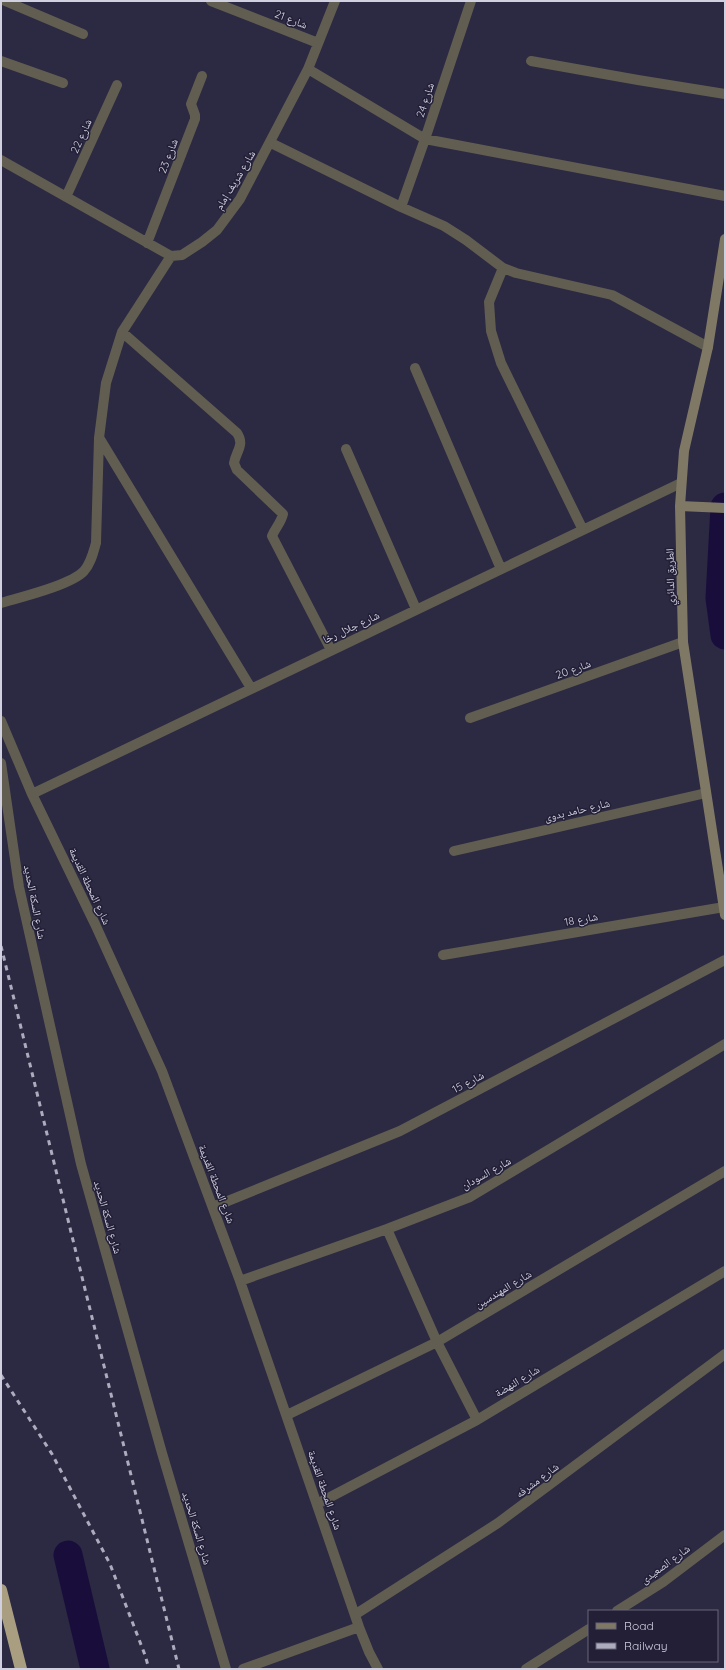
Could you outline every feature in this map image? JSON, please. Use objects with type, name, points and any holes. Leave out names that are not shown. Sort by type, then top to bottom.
[{"type":"highway","points":[[1,1590],[21,1669]]},
{"type":"street","points":[[5,1],[83,34]]},
{"type":"street","name":"شارع 21","points":[[211,1],[318,43]]},
{"type":"street","name":"شارع شريف إمام","points":[[171,256],[182,255],[217,230],[240,199],[308,69],[335,1]]},
{"type":"street","name":"شارع 24","points":[[401,207],[471,1]]},
{"type":"street","points":[[1,61],[63,83]]},
{"type":"street","points":[[530,61],[725,94]]},
{"type":"street","points":[[308,69],[425,139],[725,196]]},
{"type":"street","name":"شارع 23","points":[[147,243],[195,119],[191,104],[202,76]]},
{"type":"street","name":"شارع 22","points":[[66,197],[117,86]]},
{"type":"street","points":[[271,142],[401,207],[444,226],[466,240],[503,268],[598,290],[612,295],[708,347]]},
{"type":"street","points":[[1,160],[171,256],[122,332],[106,383],[99,438],[96,543],[92,558],[84,572],[68,582],[1,603]]},
{"type":"street","name":"الطريق الدائري","points":[[724,911],[683,642],[680,506],[684,451],[708,347],[725,239]]},
{"type":"street","points":[[503,268],[489,302],[491,331],[501,363],[583,530]]},
{"type":"street","points":[[122,332],[237,432],[241,438],[241,446],[234,463],[238,470],[283,514],[282,521],[274,530],[272,536],[331,650]]},
{"type":"street","points":[[415,368],[501,569]]},
{"type":"street","points":[[99,438],[251,688]]},
{"type":"street","points":[[346,449],[416,609]]},
{"type":"street","name":"شارع جلال رخا","points":[[32,794],[681,482]]},
{"type":"street","points":[[680,506],[725,508]]},
{"type":"street","name":"شارع 20","points":[[470,718],[683,642]]},
{"type":"street","name":"شارع المحطة القديمة","points":[[1,721],[32,794],[95,924],[162,1071],[240,1281],[356,1614],[359,1627],[378,1669]]},
{"type":"street","name":"شارع السكة الحديد","points":[[1,763],[19,887],[81,1164],[162,1453],[226,1669]]},
{"type":"street","name":"شارع حامد بدوى","points":[[454,851],[706,793]]},
{"type":"street","name":"شارع 18","points":[[443,955],[724,911]]},
{"type":"street","name":"شارع 15","points":[[213,1207],[400,1131],[725,960]]},
{"type":"street","name":"شارع السودان","points":[[240,1281],[387,1229],[481,1191],[725,1044]]},
{"type":"street","name":"شارع المهندسين","points":[[287,1415],[437,1342],[725,1171]]},
{"type":"street","points":[[387,1229],[437,1342],[477,1420]]},
{"type":"street","name":"شارع النهضة","points":[[317,1504],[477,1420],[725,1271]]},
{"type":"street","name":"شارع مشرفه","points":[[356,1614],[498,1523],[725,1354]]},
{"type":"street","name":"شارع الصعيدى","points":[[619,1610],[663,1582],[725,1535]]},
{"type":"street","points":[[243,1669],[359,1627]]},
{"type":"street","points":[[526,1669],[588,1630]]},
{"type":"waterway","points":[[725,507],[720,598],[725,635]]},
{"type":"waterway","points":[[68,1555],[95,1669]]},
{"type":"railway","points":[[1,946],[179,1669]]},
{"type":"railway","points":[[1,1375],[52,1454],[110,1564],[149,1669]]}]
